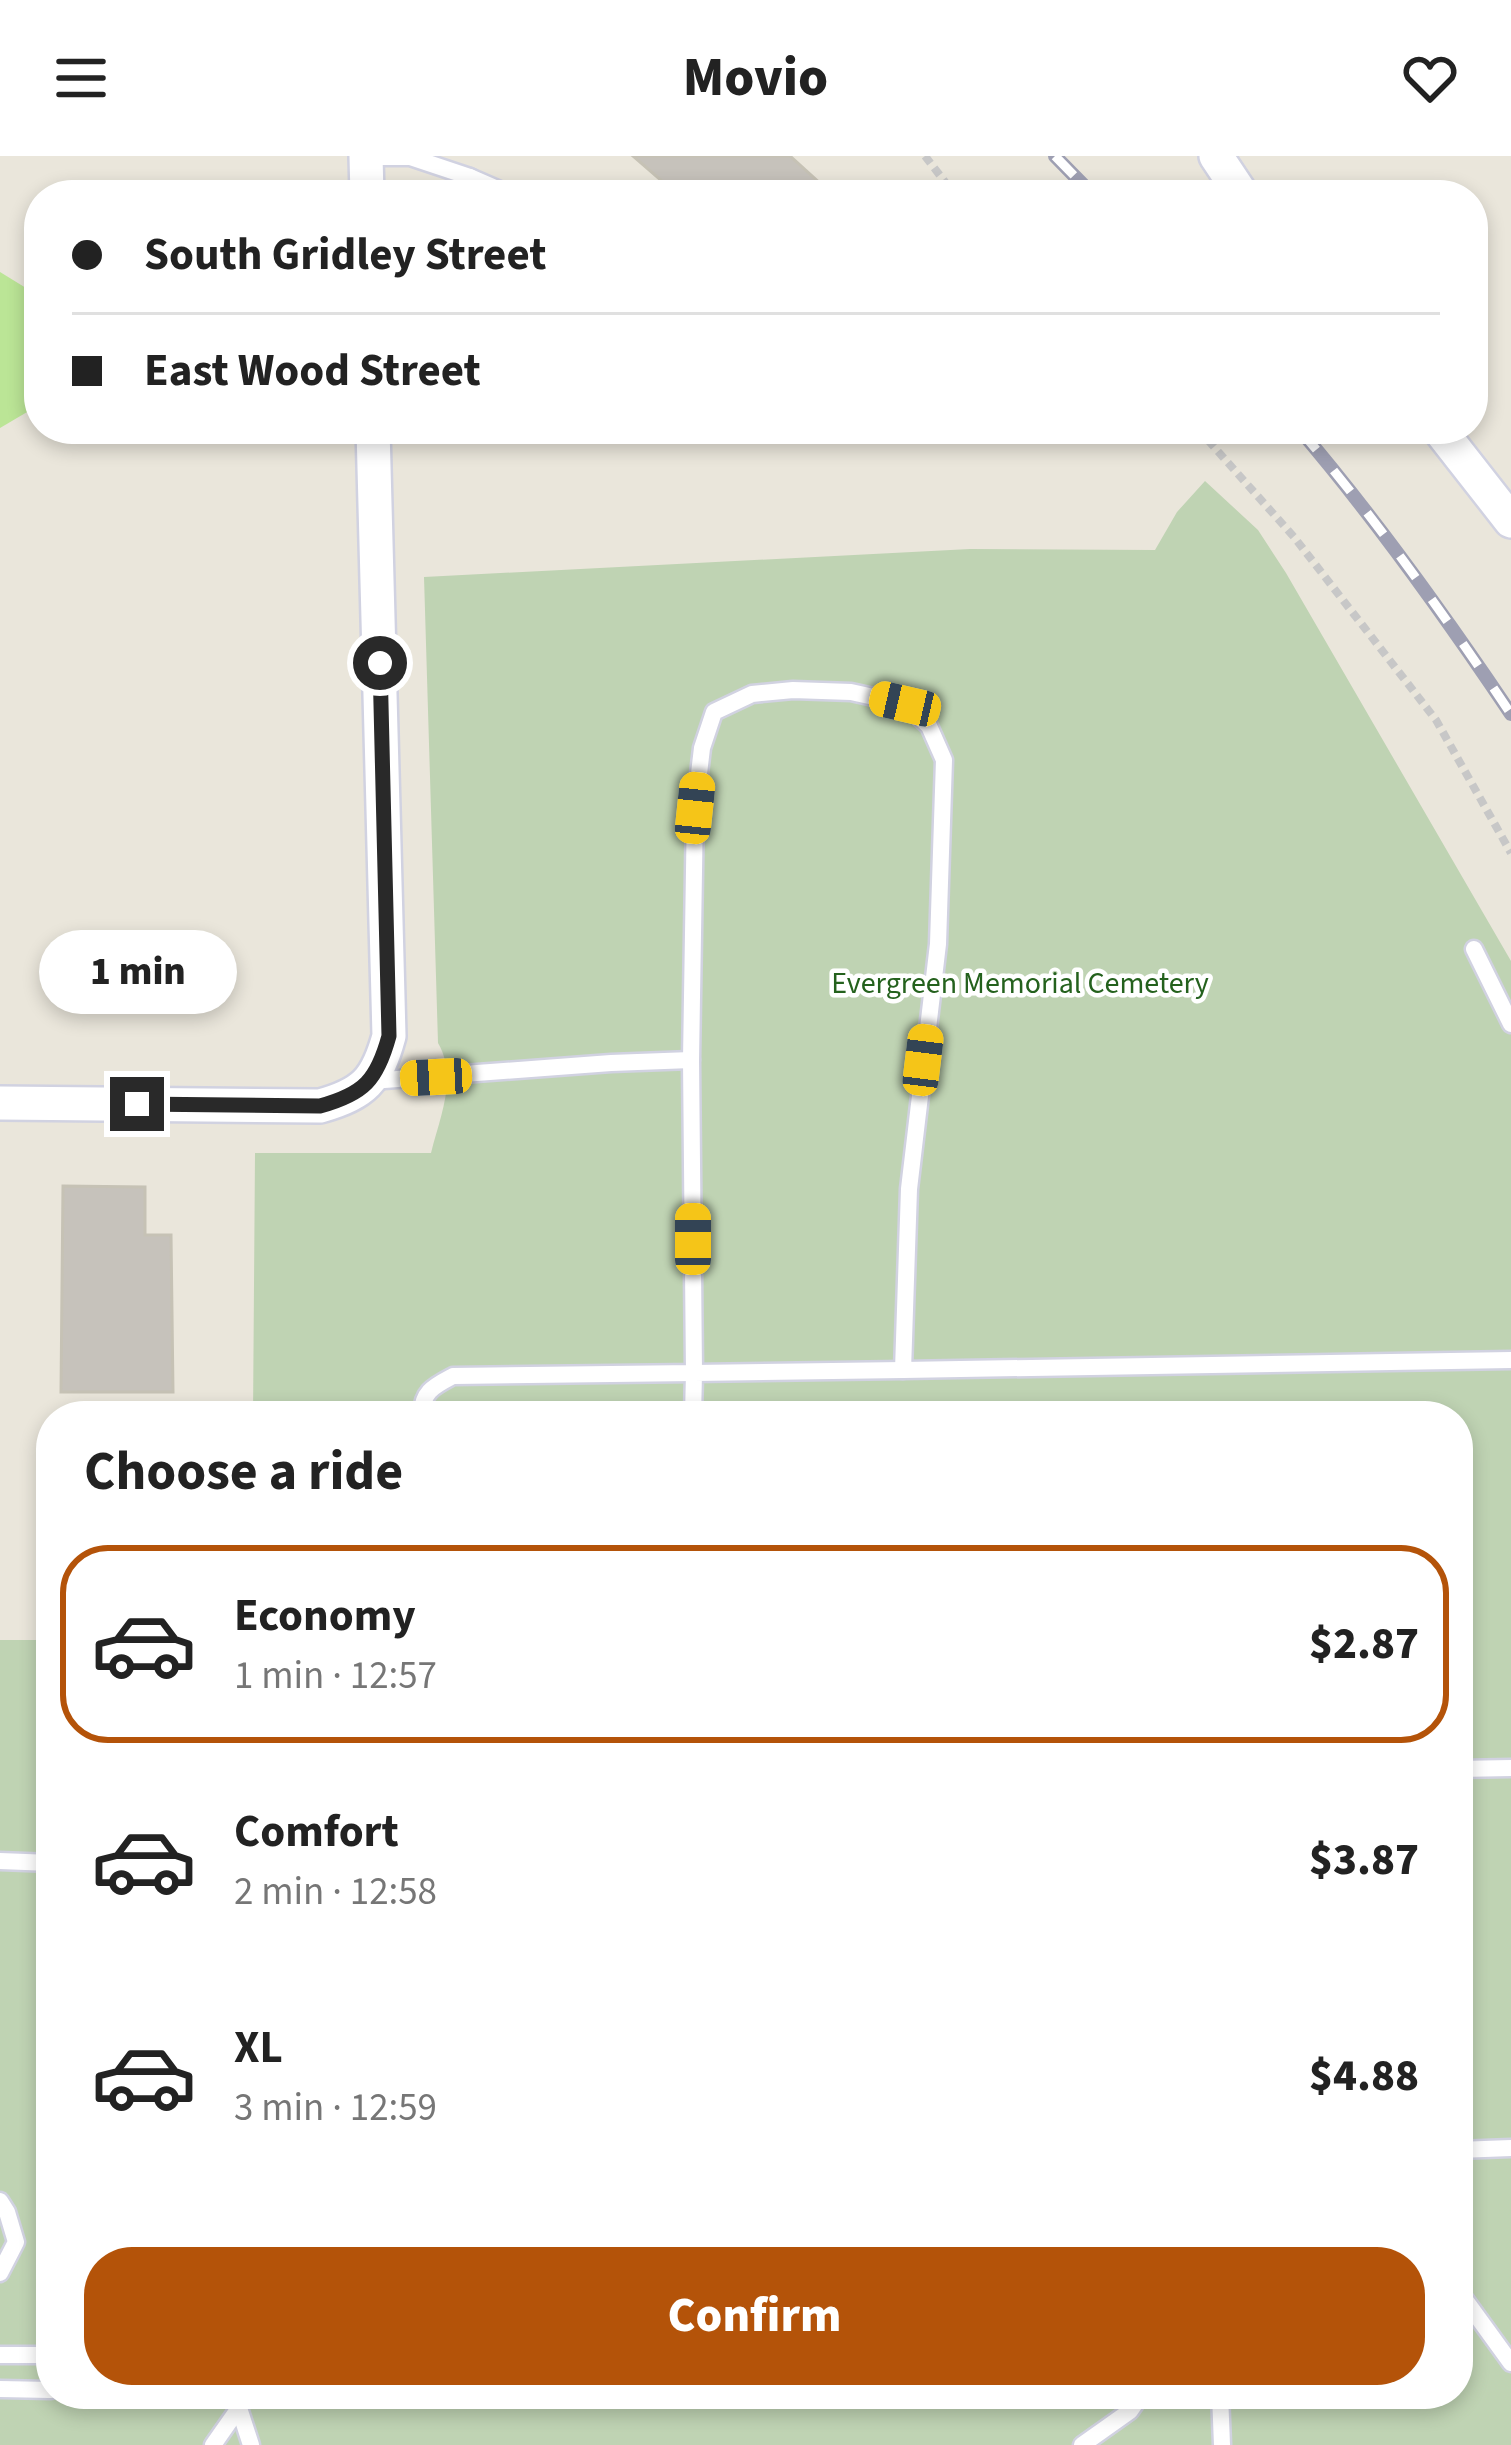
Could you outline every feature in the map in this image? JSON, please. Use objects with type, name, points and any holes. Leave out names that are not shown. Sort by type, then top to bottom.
[{"type":"street","points":[[0,1103],[320,1106],[350,1098],[381,1065],[389,1036],[374,444]]},
{"type":"street","points":[[1451,444],[1511,521]]},
{"type":"lane","points":[[366,157],[410,157],[457,180]]},
{"type":"lane","points":[[693,1401],[695,808],[702,748],[714,712],[752,694],[851,692],[905,704],[928,726],[944,760],[938,944],[909,1189],[903,1370]]},
{"type":"lane","points":[[1474,949],[1511,1024]]},
{"type":"lane","points":[[370,1081],[691,1060]]},
{"type":"lane","points":[[423,1401],[432,1387],[453,1376],[1511,1360]]},
{"type":"lane","points":[[1473,1769],[1511,1768]]},
{"type":"lane","points":[[0,1861],[36,1862]]},
{"type":"lane","points":[[1473,2149],[1511,2148]]},
{"type":"lane","points":[[0,2201],[16,2242],[0,2273]]},
{"type":"lane","points":[[1473,2311],[1511,2363]]},
{"type":"lane","points":[[0,2355],[36,2355]]},
{"type":"lane","points":[[0,2389],[36,2390]]},
{"type":"lane","points":[[213,2445],[234,2409]]},
{"type":"lane","points":[[241,2409],[251,2445]]},
{"type":"lane","points":[[1082,2445],[1131,2409]]},
{"type":"lane","points":[[1221,2409],[1222,2445]]},
{"type":"path","points":[[925,156],[944,180]]},
{"type":"path","points":[[1211,444],[1294,537],[1436,720],[1511,853]]},
{"type":"green space","points":[[0,272],[24,287],[24,414],[0,428]]},
{"type":"green space","name":"Evergreen Memorial Cemetery","points":[[1205,481],[1258,530],[1511,961],[1511,2445],[0,2445],[0,1640],[36,1640],[36,2409],[1473,2409],[1473,1401],[253,1401],[255,1153],[431,1153],[445,1097],[447,1069],[438,1043],[424,577],[970,549],[1155,550],[1177,512]]},
{"type":"building","points":[[633,156],[790,156],[816,180],[661,180]]},
{"type":"building","points":[[63,1186],[145,1187],[145,1235],[171,1235],[173,1392],[61,1392]]},
{"type":"railway","points":[[1055,156],[1078,180]]},
{"type":"railway","points":[[1311,444],[1409,568],[1511,714]]},
{"type":"route","points":[[137,1104],[320,1106],[350,1098],[381,1065],[389,1036],[380,663]]}]
